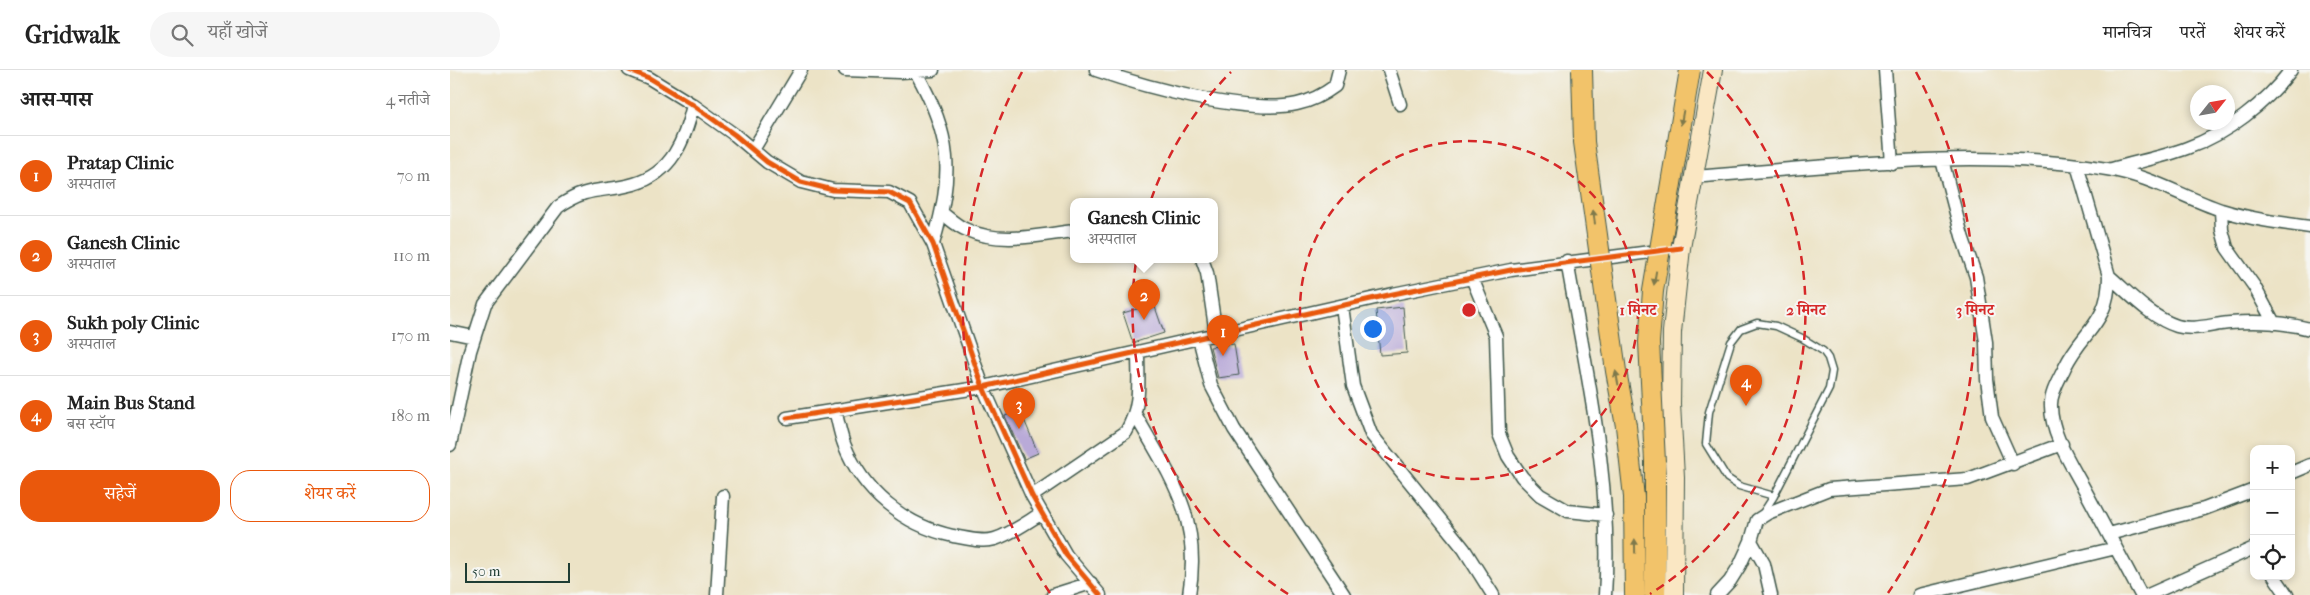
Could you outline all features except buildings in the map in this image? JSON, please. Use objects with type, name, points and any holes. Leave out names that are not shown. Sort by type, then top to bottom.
[{"type":"main road","points":[[1582,70],[1584,142],[1616,371],[1626,426],[1634,497],[1635,595]]},
{"type":"main road","points":[[1655,595],[1655,462],[1649,342],[1653,291],[1690,70]]},
{"type":"street","points":[[629,70],[649,78],[693,105],[767,162],[801,182],[833,190],[889,192],[910,203],[933,244],[983,387],[1032,496],[1066,555],[1100,595]]},
{"type":"street","points":[[753,150],[801,70]]},
{"type":"street","points":[[845,70],[916,72],[933,70]]},
{"type":"street","points":[[1096,70],[1134,83],[1201,97],[1243,105],[1274,106],[1297,104],[1322,95],[1335,86],[1338,70]]},
{"type":"street","points":[[1389,70],[1400,104]]},
{"type":"street","points":[[1674,595],[1675,477],[1671,404],[1672,332],[1681,248],[1713,70]]},
{"type":"street","points":[[1885,70],[1892,163]]},
{"type":"street","points":[[2109,169],[2188,148],[2216,134],[2253,109],[2279,86],[2291,70]]},
{"type":"street","points":[[916,72],[932,102],[943,130],[946,159],[946,194],[933,244]]},
{"type":"street","points":[[450,445],[474,337],[485,304],[558,207],[572,197],[591,190],[634,184],[652,176],[671,161],[688,128],[693,105]]},
{"type":"street","points":[[1693,176],[1942,160],[2001,160],[2077,165],[2109,169],[2139,177],[2221,210],[2264,221],[2310,227]]},
{"type":"street","points":[[1942,160],[1962,236],[1976,277],[1986,342],[1987,379],[1992,417],[2013,464]]},
{"type":"street","points":[[2077,165],[2109,276],[2109,295],[2103,311],[2067,364],[2050,404],[2053,425],[2141,595]]},
{"type":"street","points":[[2221,210],[2222,230],[2227,248],[2254,286],[2274,323]]},
{"type":"street","points":[[942,213],[966,230],[993,238],[1019,238],[1070,232]]},
{"type":"street","points":[[787,418],[983,387],[1472,278],[1567,261],[1681,248]]},
{"type":"street","points":[[1567,261],[1597,436],[1606,515],[1607,559],[1605,595]]},
{"type":"street","points":[[1203,263],[1216,334]]},
{"type":"street","points":[[2109,276],[2156,316],[2178,326],[2201,327],[2228,323],[2274,323],[2291,324],[2310,329]]},
{"type":"street","points":[[1472,278],[1496,336],[1499,434],[1508,456],[1522,477],[1540,495],[1568,511],[1606,515]]},
{"type":"street","points":[[1342,306],[1353,386],[1371,434],[1464,549],[1493,595]]},
{"type":"street","points":[[450,332],[474,337]]},
{"type":"street","points":[[1199,338],[1211,385],[1234,429],[1344,595]]},
{"type":"street","points":[[1032,496],[1126,432],[1136,416],[1138,352]]},
{"type":"street","points":[[836,410],[844,444],[863,478],[885,505],[913,522],[946,534],[976,540],[994,540],[1042,513]]},
{"type":"street","points":[[1136,416],[1174,483],[1189,522],[1193,557],[1188,595]]},
{"type":"street","points":[[1717,595],[1730,582],[1752,541],[1755,525],[1761,516],[1829,489],[1968,479],[2013,464],[2062,444]]},
{"type":"street","points":[[2295,471],[2310,465]]},
{"type":"street","points":[[2109,534],[2204,509],[2250,492]]},
{"type":"street","points":[[717,595],[723,496]]},
{"type":"street","points":[[1752,541],[1764,564],[1771,595]]},
{"type":"street","points":[[1920,595],[2116,548]]},
{"type":"street","points":[[2148,595],[2250,550]]},
{"type":"street","points":[[2277,580],[2286,595]]},
{"type":"street","points":[[1053,595],[1091,584]]},
{"type":"lane","points":[[1761,516],[1774,496],[1829,389],[1832,371],[1828,358],[1823,351],[1802,338],[1776,326],[1757,324],[1741,329],[1731,342],[1709,412],[1706,444],[1727,478],[1739,486],[1774,496]]},
{"type":"cycle path","points":[[629,70],[649,78],[693,105],[735,135],[767,162],[801,182],[833,190],[889,192],[910,203],[933,244],[983,387],[1032,496],[1066,555],[1100,595]]},
{"type":"cycle path","points":[[787,418],[983,387],[1393,294],[1511,270],[1681,248]]},
{"type":"place","name":"Ganesh Clinic","points":[[1144,320]]},
{"type":"place","name":"Pratap Clinic","points":[[1223,356]]},
{"type":"place","name":"Main Bus Stand","points":[[1746,406]]},
{"type":"place","name":"Sukh poly Clinic","points":[[1019,429]]}]
